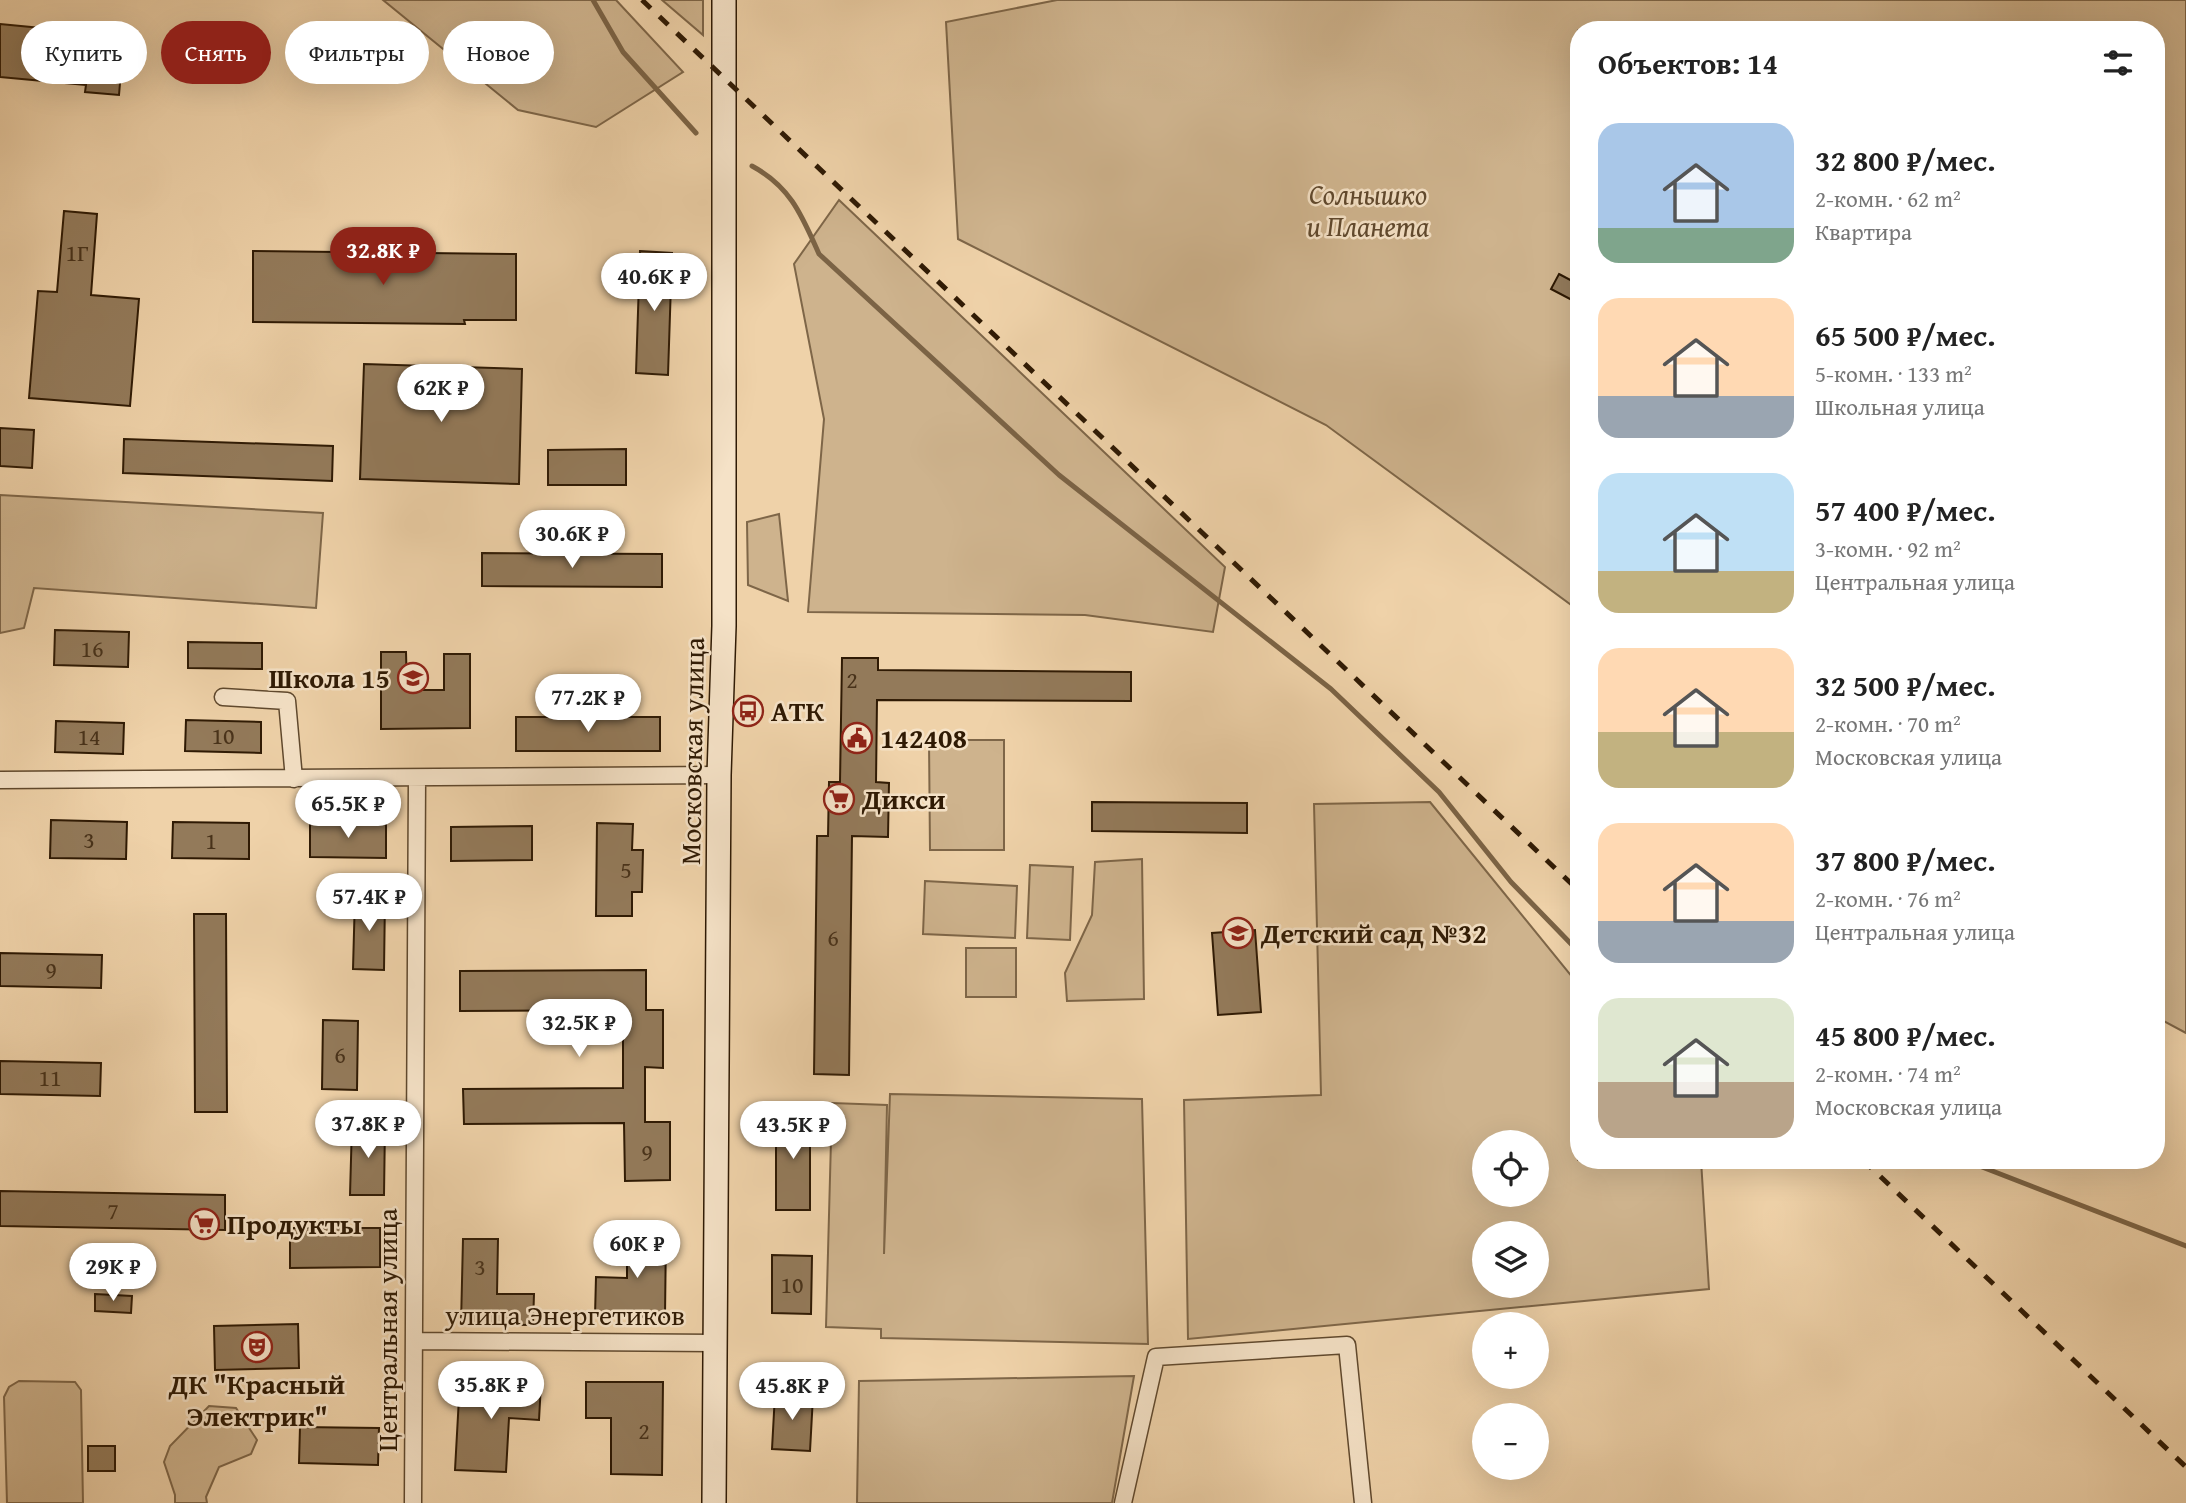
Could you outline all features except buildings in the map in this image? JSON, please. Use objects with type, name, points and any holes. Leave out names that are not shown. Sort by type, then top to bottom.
[{"type":"street","name":"Московская улица","points":[[714,1503],[719,775],[724,626],[724,0]]},
{"type":"street","points":[[223,697],[287,701],[294,779]]},
{"type":"street","points":[[0,780],[719,775]]},
{"type":"street","name":"Центральная улица","points":[[413,1503],[418,779]]},
{"type":"street","name":"улица Энергетиков","points":[[414,1341],[715,1343]]},
{"type":"street","points":[[1123,1503],[1156,1357],[1348,1345],[1363,1503]]},
{"type":"green space","points":[[383,0],[616,0],[683,72],[596,127],[518,110],[486,84],[554,84],[554,21],[443,21],[443,49],[429,37],[429,21],[409,21]]},
{"type":"green space","points":[[662,0],[703,0],[703,35]]},
{"type":"green space","name":"Солнышко и Планета","points":[[1057,0],[2186,0],[2186,1033],[2165,1022],[2165,21],[1570,21],[1570,604],[1326,425],[958,239],[946,22]]},
{"type":"green space","points":[[839,200],[1225,567],[1213,632],[1085,615],[808,612],[824,419],[794,264]]},
{"type":"green space","points":[[0,495],[323,513],[316,608],[34,588],[24,628],[0,633]]},
{"type":"green space","points":[[779,514],[788,601],[748,585],[747,522]]},
{"type":"green space","points":[[929,740],[1004,740],[1004,850],[930,850]]},
{"type":"green space","points":[[1430,802],[1570,974],[1570,1169],[1702,1169],[1709,1289],[1188,1339],[1184,1100],[1321,1095],[1314,804]]},
{"type":"green space","points":[[1142,859],[1144,999],[1067,1001],[1065,973],[1092,915],[1095,862]]},
{"type":"green space","points":[[1030,865],[1073,867],[1070,940],[1027,938]]},
{"type":"green space","points":[[925,881],[1017,886],[1015,938],[923,934]]},
{"type":"green space","points":[[966,948],[1016,948],[1016,997],[966,997]]},
{"type":"green space","points":[[890,1094],[1142,1099],[1148,1344],[881,1338],[881,1329],[826,1327],[832,1103],[887,1105],[884,1254]]},
{"type":"green space","points":[[1134,1376],[1112,1503],[857,1503],[859,1381]]},
{"type":"green space","points":[[19,1381],[75,1382],[81,1390],[83,1503],[7,1503],[4,1397],[9,1387]]},
{"type":"green space","points":[[209,1406],[236,1408],[257,1440],[251,1454],[219,1467],[206,1497],[207,1503],[175,1503],[164,1462],[170,1446]]},
{"type":"waterway","points":[[593,0],[623,52],[696,133]]},
{"type":"waterway","points":[[752,166],[777,183],[786,193],[801,215],[819,254],[1059,475],[1331,689],[1439,792],[1511,882],[1570,943]]},
{"type":"waterway","points":[[1987,1169],[2186,1246]]},
{"type":"railway","points":[[642,0],[1570,882]]},
{"type":"railway","points":[[1872,1169],[2186,1467]]},
{"type":"place","name":"Школа 15","points":[[413,678]]},
{"type":"place","name":"АТК","points":[[748,711]]},
{"type":"place","name":"142408","points":[[857,738]]},
{"type":"place","name":"Дикси","points":[[839,799]]},
{"type":"place","name":"Детский сад №32","points":[[1238,933]]},
{"type":"place","name":"Продукты","points":[[204,1224]]},
{"type":"place","name":"ДК \"Красный Электрик\"","points":[[257,1347]]}]
